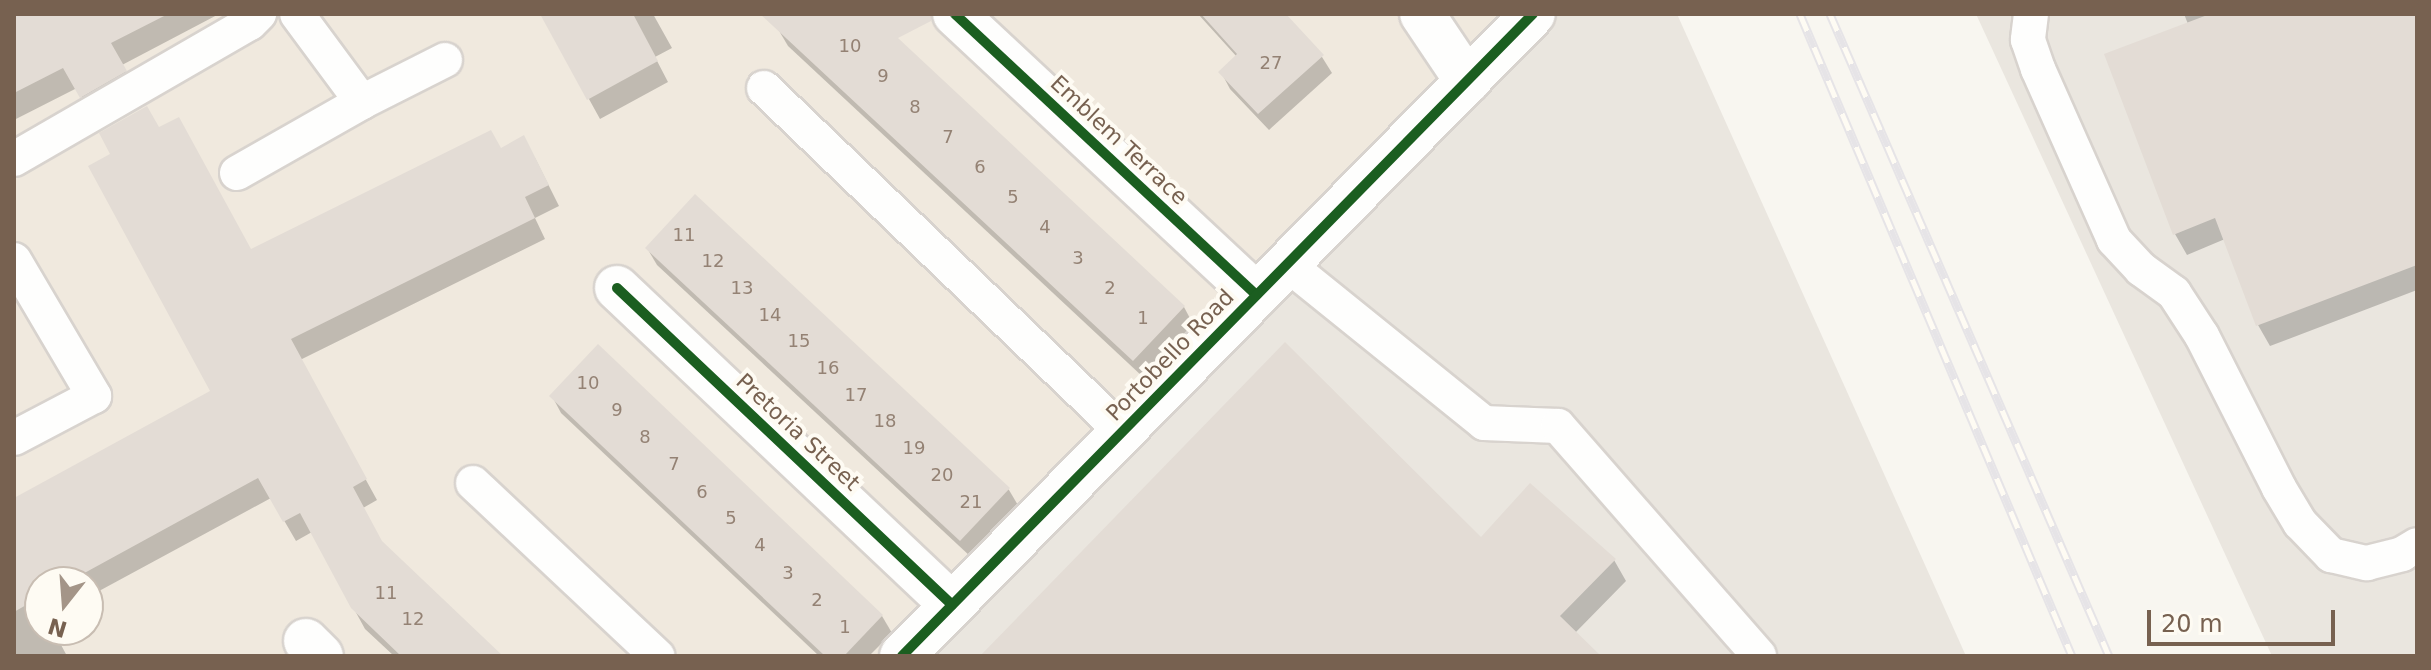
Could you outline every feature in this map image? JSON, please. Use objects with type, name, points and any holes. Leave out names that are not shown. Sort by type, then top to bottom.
[{"type":"street","name":"Emblem Terrace","points":[[955,14],[1256,295]]},
{"type":"street","points":[[1422,14],[1467,81]]},
{"type":"street","name":"Portobello Road","points":[[902,656],[1533,14]]},
{"type":"street","name":"Pretoria Street","points":[[617,288],[952,605]]},
{"type":"lane","points":[[14,159],[250,23],[259,14]]},
{"type":"lane","points":[[297,14],[362,102]]},
{"type":"lane","points":[[2031,14],[2028,40],[2038,69],[2114,240],[2141,269],[2174,293],[2202,336],[2300,523],[2331,555],[2367,563],[2402,554],[2417,545]]},
{"type":"lane","points":[[237,173],[362,102],[445,60]]},
{"type":"lane","points":[[764,88],[1123,432]]},
{"type":"lane","points":[[14,260],[94,396],[14,438]]},
{"type":"lane","points":[[1287,264],[1484,423],[1558,426],[1759,656]]},
{"type":"lane","points":[[473,483],[657,656]]},
{"type":"shaded area","points":[[14,14],[1533,14],[902,656],[14,656]]},
{"type":"shaded area","points":[[1533,14],[1677,14],[1966,656],[902,656]]},
{"type":"shaded area","points":[[1976,14],[2417,14],[2417,656],[2272,656]]},
{"type":"building","points":[[14,14],[168,14],[111,43],[127,71],[80,98],[63,68],[14,93]]},
{"type":"building","points":[[540,14],[633,14],[658,61],[587,100]]},
{"type":"building","points":[[760,14],[931,14],[931,21],[898,38],[1185,306],[1133,361]]},
{"type":"building","points":[[1201,14],[1286,14],[1324,55],[1258,114],[1218,72],[1237,54]]},
{"type":"building","points":[[2210,14],[2417,14],[2417,265],[2256,326],[2215,218],[2173,235],[2104,54]]},
{"type":"building","points":[[147,106],[159,127],[179,117],[251,249],[491,130],[501,148],[524,135],[549,185],[525,197],[535,218],[291,339],[367,479],[353,487],[382,541],[503,656],[401,656],[351,608],[300,513],[283,522],[258,478],[97,566],[24,566],[24,606],[14,612],[14,498],[210,391],[88,166],[110,154],[99,133]]},
{"type":"building","points":[[695,194],[1010,488],[960,541],[645,248]]},
{"type":"building","points":[[1285,342],[1481,537],[1530,483],[1616,559],[1560,616],[1601,656],[980,656]]},
{"type":"building","points":[[598,344],[883,615],[844,656],[825,656],[549,396]]},
{"type":"railway","points":[[1800,14],[2072,656]]},
{"type":"railway","points":[[1830,14],[2109,656]]},
{"type":"cycle path","points":[[955,14],[1256,295]]},
{"type":"cycle path","points":[[902,656],[1533,14]]},
{"type":"cycle path","points":[[617,288],[952,605]]}]
